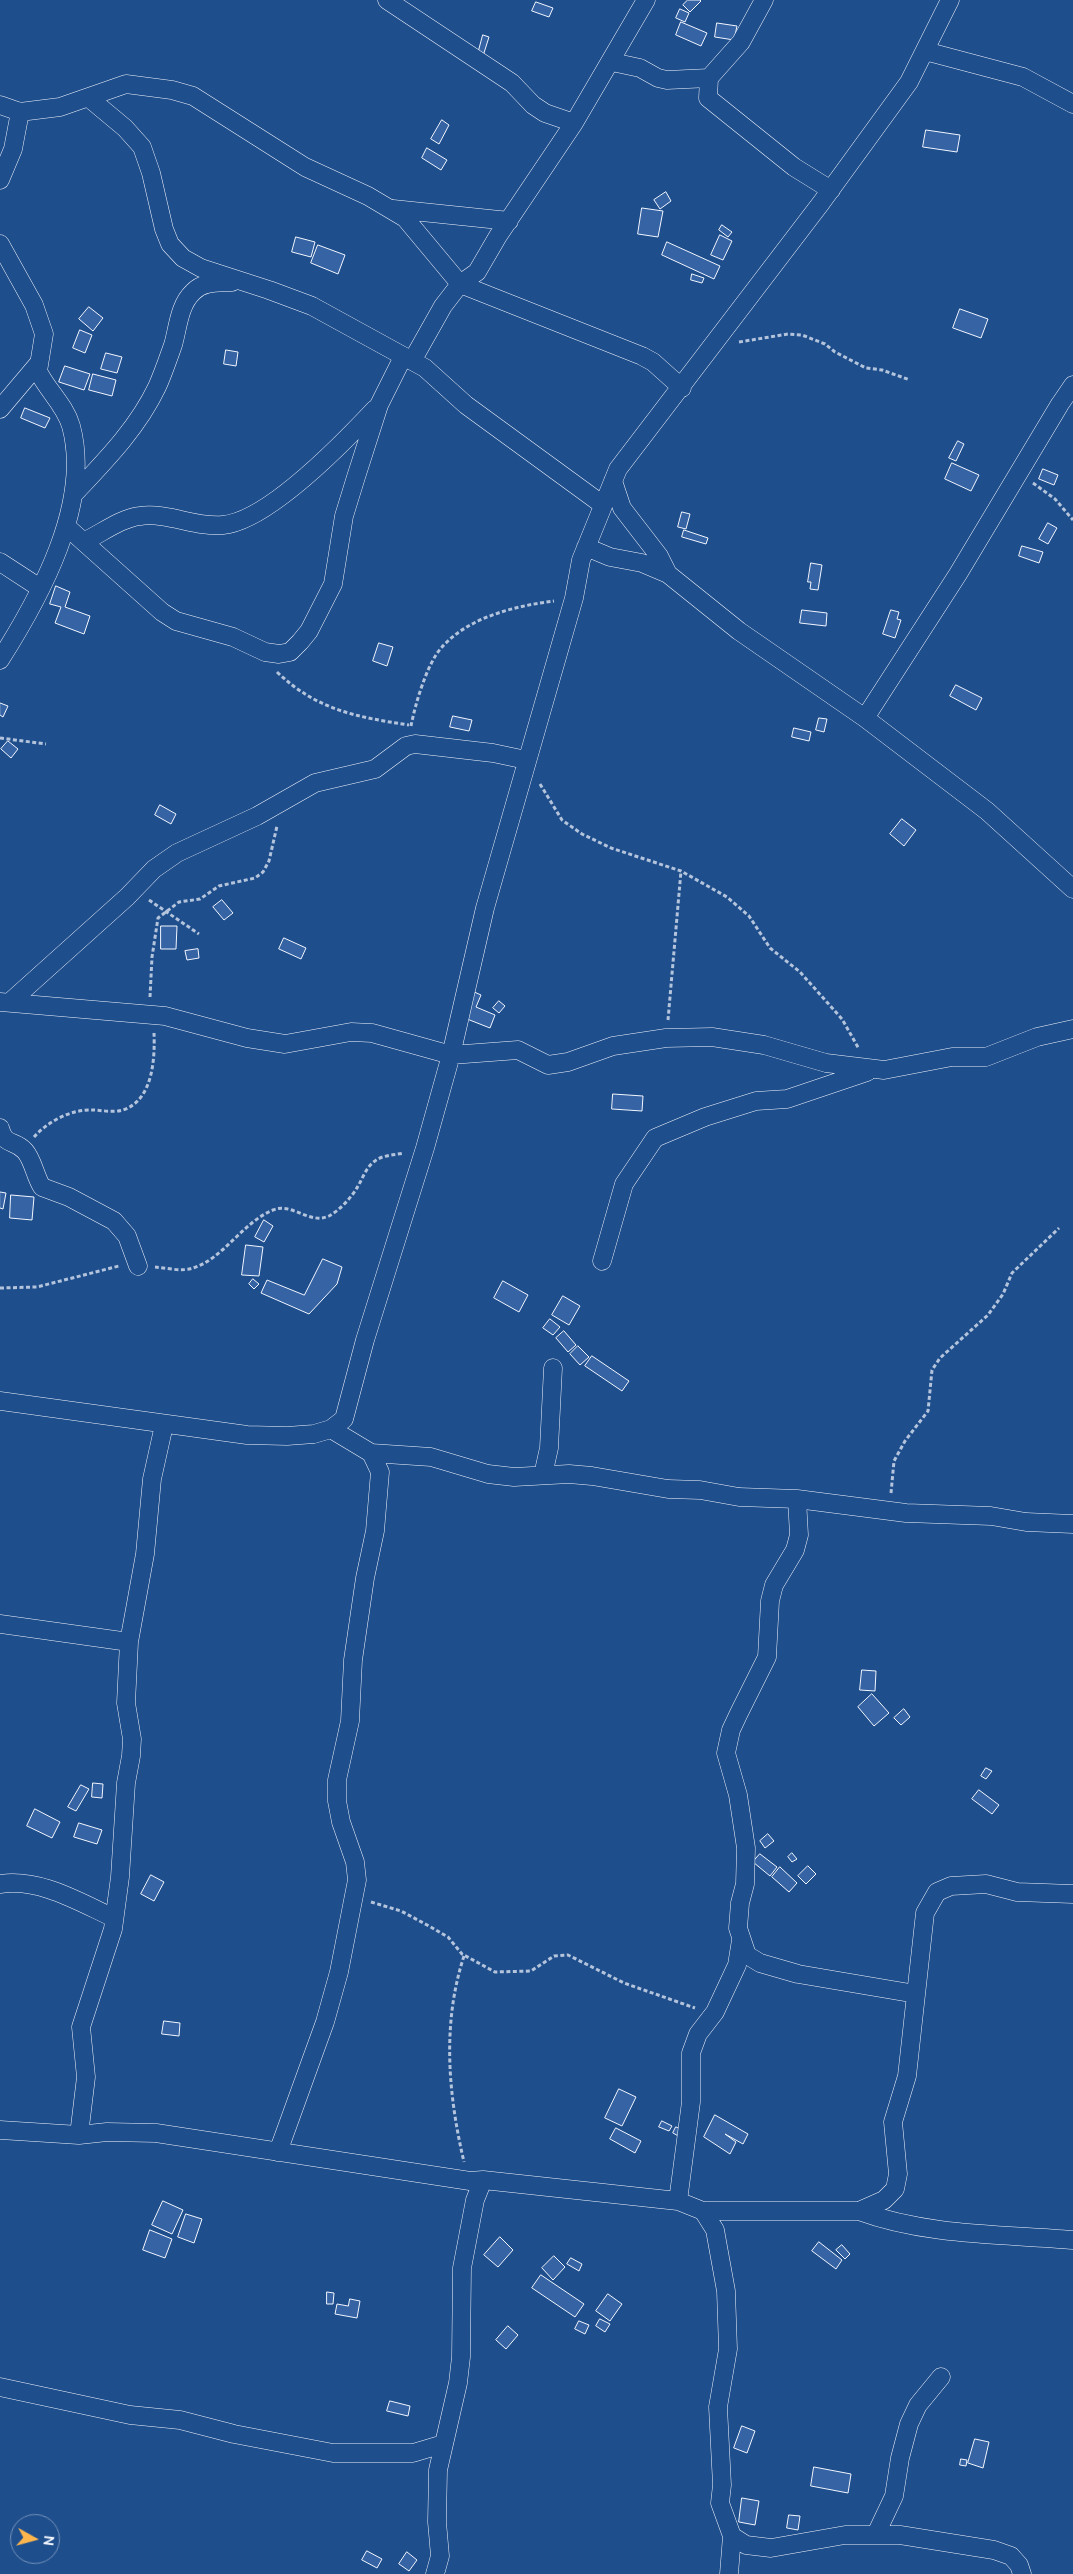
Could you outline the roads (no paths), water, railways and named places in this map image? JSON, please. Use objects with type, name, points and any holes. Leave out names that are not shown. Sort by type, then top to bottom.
[{"type":"street","points":[[387,0],[512,83],[533,105],[545,112],[574,123]]},
{"type":"street","points":[[84,541],[138,516],[153,515],[221,526],[248,518],[283,495],[335,451],[379,404],[443,306],[460,284],[477,272],[612,62],[646,0]]},
{"type":"street","points":[[764,0],[741,42],[709,78],[710,100],[794,167],[831,190]]},
{"type":"street","points":[[0,1401],[247,1435],[287,1436],[314,1434],[331,1429],[344,1419],[365,1340],[425,1148],[451,1055],[484,908],[574,598],[581,560],[618,468],[682,388],[713,344],[831,190],[909,82],[950,0]]},
{"type":"street","points":[[926,51],[1023,77],[1073,104]]},
{"type":"street","points":[[612,62],[640,68],[658,78],[667,80],[709,78]]},
{"type":"street","points":[[0,105],[20,112],[60,107],[126,84],[147,85],[193,96],[305,167],[389,208],[405,218],[460,284],[642,356],[653,362],[682,388]]},
{"type":"street","points":[[89,98],[125,128],[142,146],[170,244],[183,258],[201,268],[312,306],[425,368],[466,405],[503,434],[536,455],[603,505]]},
{"type":"street","points":[[0,180],[12,148],[20,112]]},
{"type":"street","points":[[389,208],[509,221]]},
{"type":"street","points":[[0,244],[34,305],[39,318],[44,334],[38,364],[41,378],[58,401],[70,424],[74,443],[73,495],[67,527],[40,588],[0,660]]},
{"type":"street","points":[[73,495],[108,460],[143,414],[167,362],[178,323],[192,292],[203,284],[243,282]]},
{"type":"street","points":[[0,409],[38,364]]},
{"type":"street","points":[[865,718],[958,574],[1018,472],[1073,385]]},
{"type":"street","points":[[67,527],[162,612],[176,621],[233,637],[265,652],[279,654],[290,652],[309,631],[333,584],[344,516],[379,404]]},
{"type":"street","points":[[613,481],[622,508],[659,556],[668,574]]},
{"type":"street","points":[[586,547],[610,557],[642,563],[668,574],[739,631],[865,718],[987,811],[1073,889]]},
{"type":"street","points":[[0,562],[40,588]]},
{"type":"street","points":[[5,1002],[162,864],[177,853],[284,802],[315,783],[375,769],[406,746],[427,746],[493,753],[526,760]]},
{"type":"street","points":[[5,1002],[152,1014],[247,1038],[285,1044],[351,1032],[372,1033],[451,1055],[518,1050],[542,1064],[556,1065],[613,1046],[666,1038],[712,1036],[764,1046],[826,1063],[884,1070],[952,1057],[986,1057],[1038,1037],[1073,1029]]},
{"type":"street","points":[[602,1261],[624,1184],[655,1138],[705,1118],[756,1101],[787,1099],[872,1070]]},
{"type":"street","points":[[3,1138],[24,1150],[42,1187],[86,1205],[114,1221],[127,1236],[138,1266]]},
{"type":"street","points":[[543,1476],[549,1448],[554,1368]]},
{"type":"street","points":[[79,2135],[86,2077],[81,2027],[85,2009],[111,1940],[120,1877],[126,1782],[131,1748],[126,1703],[129,1642],[146,1554],[152,1479],[164,1424]]},
{"type":"street","points":[[331,1429],[371,1453],[431,1457],[488,1474],[514,1477],[592,1476],[668,1489],[797,1499],[889,1511],[1073,1524]]},
{"type":"street","points":[[278,2152],[325,2022],[339,1972],[356,1892],[356,1862],[341,1822],[337,1802],[337,1780],[350,1721],[353,1660],[365,1578],[375,1531],[380,1472],[371,1453]]},
{"type":"street","points":[[797,1499],[799,1535],[795,1550],[774,1585],[770,1601],[767,1657],[738,1713],[731,1730],[726,1754],[738,1795],[746,1848],[745,1884],[740,1903],[738,1928],[747,1954],[760,1963],[798,1974],[916,1994]]},
{"type":"street","points":[[0,1624],[129,1642]]},
{"type":"street","points":[[0,1884],[29,1884],[52,1890],[114,1918]]},
{"type":"street","points":[[859,2211],[884,2200],[895,2189],[898,2174],[893,2122],[907,2076],[925,1913],[937,1892],[951,1886],[986,1884],[1017,1892],[1073,1894]]},
{"type":"street","points":[[678,2201],[691,2102],[691,2053],[698,2034],[712,2015],[737,1965],[741,1940]]},
{"type":"street","points":[[0,2130],[79,2135],[107,2132],[156,2133],[477,2181],[678,2201],[703,2211],[859,2211],[891,2222],[930,2228],[1073,2240]]},
{"type":"street","points":[[435,2574],[440,2556],[436,2494],[438,2470],[458,2383],[461,2357],[462,2268],[477,2181]]},
{"type":"street","points":[[703,2211],[715,2230],[726,2291],[728,2349],[718,2407],[722,2485],[720,2503],[732,2536],[729,2574]]},
{"type":"street","points":[[876,2534],[894,2496],[900,2458],[909,2424],[918,2406],[941,2377]]},
{"type":"street","points":[[0,2387],[130,2415],[180,2420],[242,2436],[333,2453],[413,2453],[443,2444]]},
{"type":"street","points":[[732,2536],[746,2546],[771,2548],[820,2538],[876,2534],[900,2535],[994,2550],[1011,2556],[1019,2565],[1022,2574]]}]
